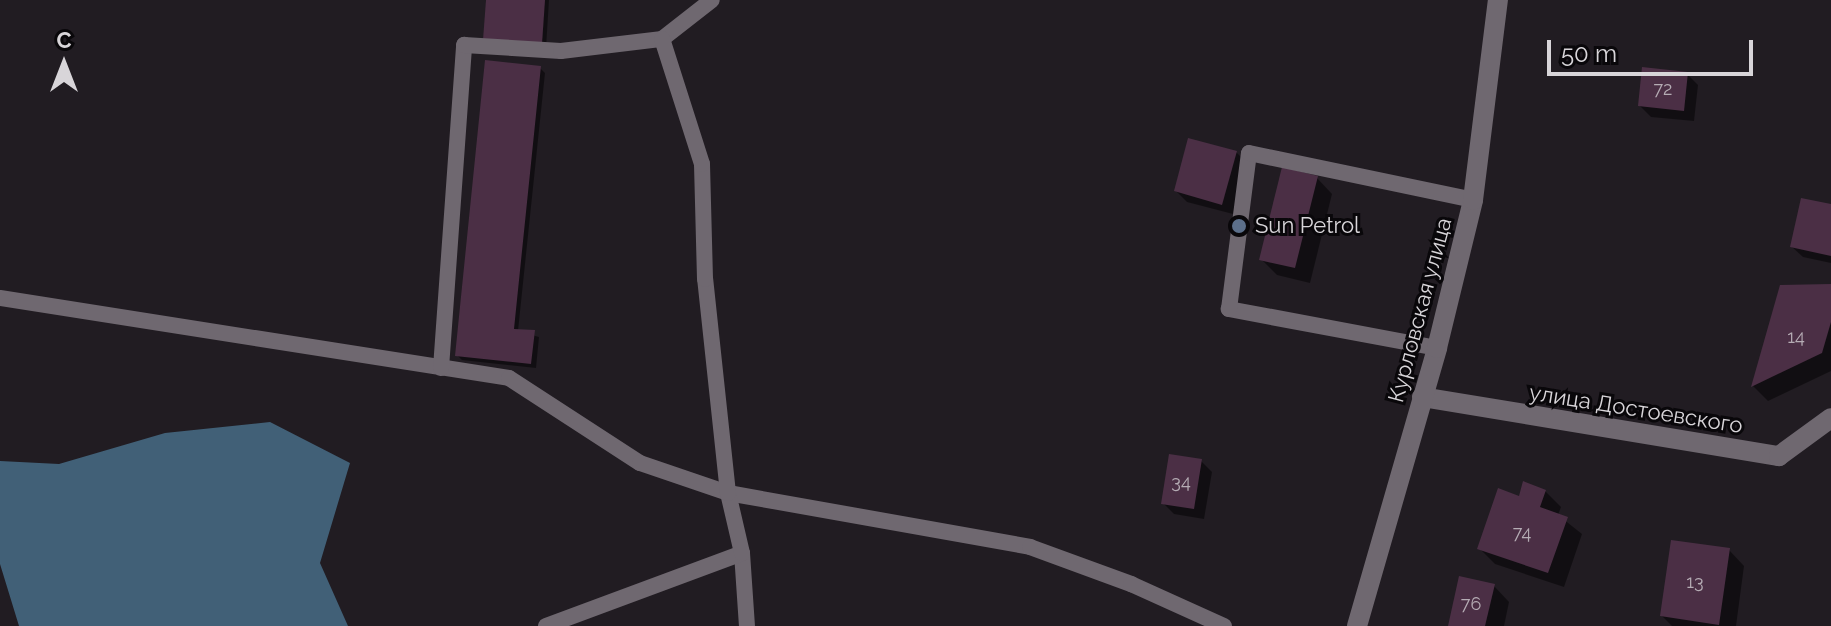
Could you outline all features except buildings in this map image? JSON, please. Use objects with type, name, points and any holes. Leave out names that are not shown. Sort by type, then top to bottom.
[{"type":"main road","name":"Курловская улица","points":[[1357,626],[1437,348],[1473,200],[1498,0]]},
{"type":"main road","name":"улица Достоевского","points":[[1422,397],[1779,456],[1831,418]]},
{"type":"lane","points":[[441,368],[464,45],[561,51],[662,39],[712,0]]},
{"type":"lane","points":[[662,39],[702,164],[705,279],[728,493],[742,553],[747,626]]},
{"type":"lane","points":[[1437,348],[1229,309],[1249,153],[1473,200]]},
{"type":"lane","points":[[0,298],[509,378],[640,463],[728,493],[1030,547],[1131,584],[1224,626]]},
{"type":"lane","points":[[546,626],[742,553]]},
{"type":"water","points":[[270,422],[350,463],[320,563],[348,626],[19,626],[0,564],[0,461],[59,464],[165,433]]},
{"type":"place","name":"Sun Petrol","points":[[1239,226]]}]
